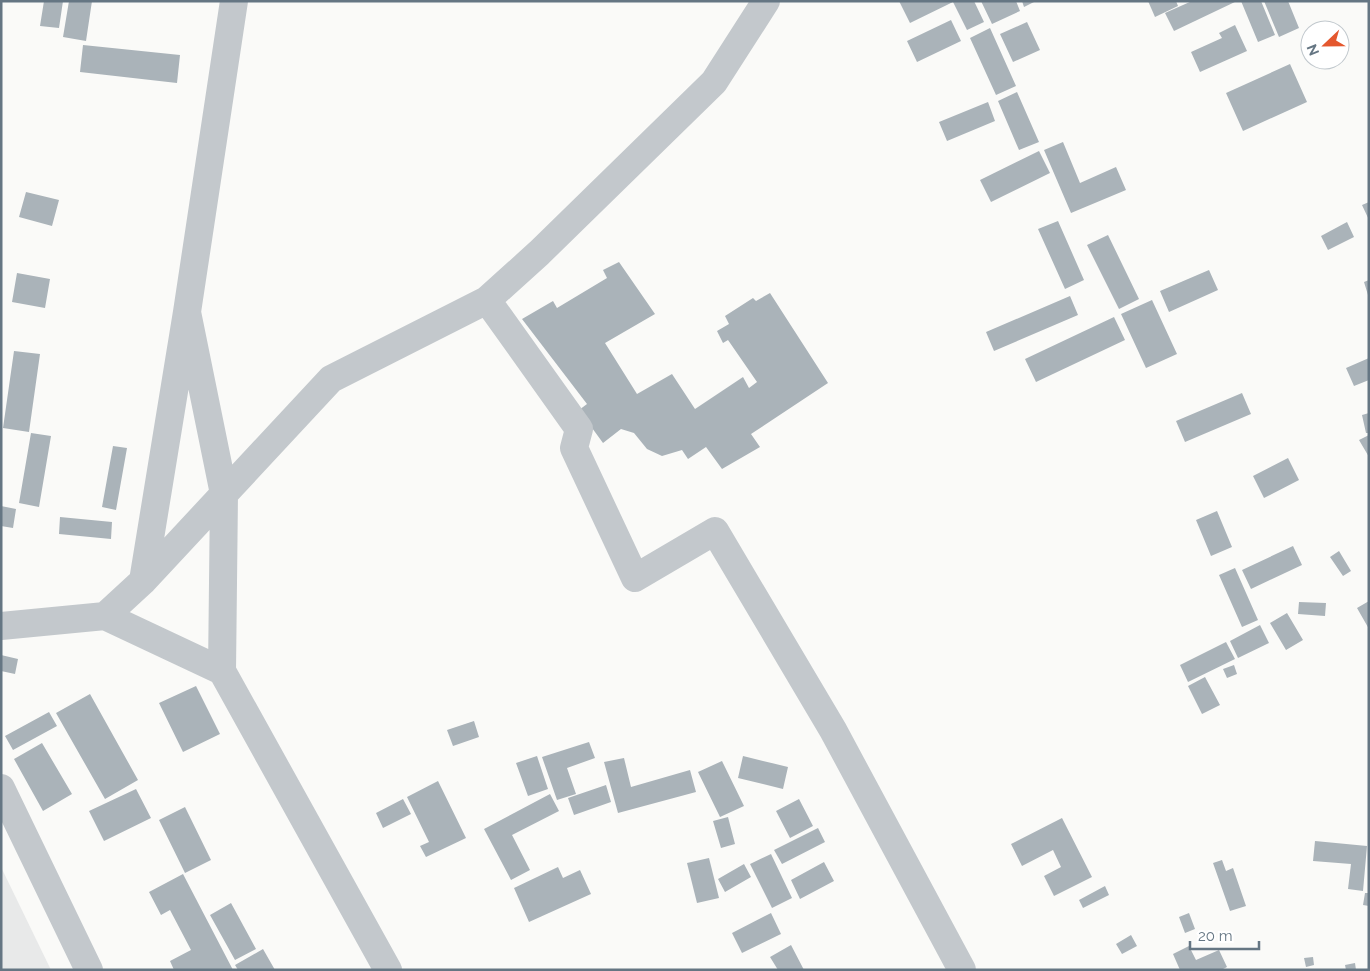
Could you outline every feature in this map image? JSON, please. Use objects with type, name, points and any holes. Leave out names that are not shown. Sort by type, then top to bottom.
[{"type":"street","points":[[143,581],[187,312],[234,1]]},
{"type":"street","points":[[105,616],[143,581],[332,378],[486,300],[539,253],[714,82],[766,1]]},
{"type":"street","points":[[486,300],[579,429],[574,448],[635,578],[715,531],[833,730],[962,970]]},
{"type":"street","points":[[187,312],[224,494],[222,671],[388,970]]},
{"type":"street","points":[[1,626],[105,616],[222,671]]},
{"type":"street","points":[[1,788],[88,970]]},
{"type":"shaded area","points":[[1,867],[51,970],[1,970]]},
{"type":"building","points":[[44,1],[63,1],[59,28],[40,26]]},
{"type":"building","points":[[69,1],[92,1],[86,41],[63,37]]},
{"type":"building","points":[[899,1],[974,1],[984,22],[967,30],[953,2],[910,23]]},
{"type":"building","points":[[981,1],[1016,1],[1020,11],[992,24]]},
{"type":"building","points":[[1022,1],[1036,1],[1024,7]]},
{"type":"building","points":[[1148,1],[1176,1],[1178,6],[1155,17]]},
{"type":"building","points":[[1192,1],[1237,1],[1174,31],[1165,13]]},
{"type":"building","points":[[1241,1],[1261,1],[1275,35],[1258,42]]},
{"type":"building","points":[[1264,1],[1288,1],[1299,28],[1279,37]]},
{"type":"building","points":[[951,20],[961,41],[917,62],[907,41]]},
{"type":"building","points":[[1027,22],[1040,50],[1013,62],[1000,34]]},
{"type":"building","points":[[1235,25],[1247,51],[1200,72],[1191,52],[1222,38],[1219,33]]},
{"type":"building","points":[[990,28],[1016,86],[996,95],[970,38]]},
{"type":"building","points":[[83,45],[180,55],[177,83],[80,72]]},
{"type":"building","points":[[1290,64],[1307,102],[1243,131],[1226,93]]},
{"type":"building","points":[[1017,92],[1039,142],[1019,150],[998,101]]},
{"type":"building","points":[[988,102],[995,121],[947,141],[939,122]]},
{"type":"building","points":[[1063,142],[1080,183],[1116,167],[1126,190],[1071,213],[1044,150]]},
{"type":"building","points":[[1039,151],[1050,173],[991,202],[980,180]]},
{"type":"building","points":[[26,192],[59,200],[52,226],[19,217]]},
{"type":"building","points":[[1369,202],[1369,220],[1362,205]]},
{"type":"building","points":[[1058,221],[1084,280],[1065,289],[1038,229]]},
{"type":"building","points":[[1347,222],[1354,237],[1328,250],[1321,236]]},
{"type":"building","points":[[1108,235],[1139,299],[1119,309],[1087,245]]},
{"type":"building","points":[[619,262],[655,314],[605,343],[637,394],[672,374],[695,409],[743,377],[749,388],[757,382],[728,340],[723,343],[717,331],[729,324],[725,316],[753,298],[756,301],[770,293],[828,383],[751,434],[760,447],[722,469],[706,447],[688,459],[682,450],[662,456],[647,449],[634,433],[621,429],[603,443],[579,410],[587,404],[522,319],[553,301],[557,308],[607,278],[603,270]]},
{"type":"building","points":[[1209,270],[1218,290],[1169,312],[1160,291]]},
{"type":"building","points":[[17,273],[50,279],[45,308],[12,302]]},
{"type":"building","points":[[1369,280],[1369,295],[1368,295],[1364,282]]},
{"type":"building","points":[[1070,296],[1078,315],[994,351],[986,332]]},
{"type":"building","points":[[1152,300],[1177,354],[1146,368],[1121,314]]},
{"type":"building","points":[[1114,317],[1125,340],[1036,382],[1025,359]]},
{"type":"building","points":[[14,351],[40,354],[29,432],[3,428]]},
{"type":"building","points":[[1369,358],[1369,380],[1354,386],[1346,368]]},
{"type":"building","points":[[1242,393],[1251,414],[1185,442],[1176,421]]},
{"type":"building","points":[[1369,413],[1369,433],[1366,433],[1362,415]]},
{"type":"building","points":[[31,433],[51,436],[39,507],[19,503]]},
{"type":"building","points":[[1369,435],[1369,457],[1359,440]]},
{"type":"building","points":[[113,446],[127,448],[116,510],[102,507]]},
{"type":"building","points":[[1288,458],[1299,480],[1264,498],[1253,476]]},
{"type":"building","points":[[1,506],[16,509],[13,528],[1,526]]},
{"type":"building","points":[[1217,511],[1232,547],[1211,556],[1196,520]]},
{"type":"building","points":[[60,517],[112,522],[111,539],[59,534]]},
{"type":"building","points":[[1293,546],[1302,565],[1251,589],[1242,570]]},
{"type":"building","points":[[1339,551],[1351,571],[1343,576],[1330,557]]},
{"type":"building","points":[[1235,568],[1258,620],[1242,627],[1219,575]]},
{"type":"building","points":[[1369,601],[1369,629],[1357,608]]},
{"type":"building","points":[[1299,602],[1326,603],[1325,616],[1298,614]]},
{"type":"building","points":[[1287,613],[1303,640],[1286,650],[1270,623]]},
{"type":"building","points":[[1260,625],[1269,643],[1238,658],[1230,641]]},
{"type":"building","points":[[1226,642],[1235,659],[1188,682],[1180,665]]},
{"type":"building","points":[[1,655],[18,659],[15,674],[1,671]]},
{"type":"building","points":[[1234,665],[1237,674],[1227,678],[1223,669]]},
{"type":"building","points":[[1205,677],[1220,705],[1202,714],[1188,686]]},
{"type":"building","points":[[196,686],[220,734],[183,752],[159,703]]},
{"type":"building","points":[[90,694],[138,780],[105,799],[56,713]]},
{"type":"building","points":[[49,712],[57,726],[13,750],[5,736]]},
{"type":"building","points":[[474,721],[479,737],[453,746],[447,730]]},
{"type":"building","points":[[589,742],[595,758],[567,768],[576,794],[557,800],[542,757]]},
{"type":"building","points":[[42,743],[72,794],[43,811],[14,759]]},
{"type":"building","points":[[537,756],[548,789],[528,796],[516,763]]},
{"type":"building","points":[[743,756],[788,767],[783,789],[738,778]]},
{"type":"building","points":[[624,758],[631,787],[690,770],[696,792],[618,813],[604,762]]},
{"type":"building","points":[[722,761],[744,806],[720,817],[698,772]]},
{"type":"building","points":[[438,781],[466,838],[426,857],[420,846],[429,842],[407,797]]},
{"type":"building","points":[[606,785],[611,802],[574,815],[568,798]]},
{"type":"building","points":[[136,789],[151,818],[104,841],[89,811]]},
{"type":"building","points":[[550,794],[559,811],[512,835],[530,870],[511,880],[484,829]]},
{"type":"building","points":[[403,799],[411,814],[383,828],[376,813]]},
{"type":"building","points":[[799,799],[813,826],[790,838],[776,811]]},
{"type":"building","points":[[185,807],[211,860],[185,873],[159,820]]},
{"type":"building","points":[[728,817],[735,844],[721,848],[713,821]]},
{"type":"building","points":[[1062,818],[1092,877],[1054,896],[1044,876],[1061,867],[1053,850],[1022,866],[1011,844]]},
{"type":"building","points":[[818,828],[825,842],[782,864],[774,850]]},
{"type":"building","points":[[1315,841],[1367,846],[1363,891],[1348,889],[1351,864],[1313,861]]},
{"type":"building","points":[[771,854],[792,898],[772,908],[750,864]]},
{"type":"building","points":[[709,858],[719,898],[697,903],[687,863]]},
{"type":"building","points":[[1222,860],[1226,871],[1233,868],[1246,906],[1230,911],[1213,863]]},
{"type":"building","points":[[824,862],[834,881],[800,899],[791,880]]},
{"type":"building","points":[[744,864],[751,877],[725,892],[718,879]]},
{"type":"building","points":[[558,867],[563,878],[580,870],[591,894],[529,922],[514,888]]},
{"type":"building","points":[[183,874],[233,970],[174,970],[170,961],[191,950],[170,910],[161,915],[149,892]]},
{"type":"building","points":[[1105,886],[1109,895],[1083,908],[1079,900]]},
{"type":"building","points":[[1365,893],[1369,893],[1369,906],[1363,905]]},
{"type":"building","points":[[231,903],[256,949],[235,960],[210,915]]},
{"type":"building","points":[[771,913],[781,934],[742,953],[732,933]]},
{"type":"building","points":[[1189,913],[1195,929],[1185,933],[1179,917]]},
{"type":"building","points":[[1131,935],[1137,946],[1122,954],[1116,944]]},
{"type":"building","points":[[791,945],[804,970],[778,970],[770,957]]},
{"type":"building","points":[[1189,946],[1196,960],[1219,950],[1227,967],[1221,970],[1180,970],[1173,954]]},
{"type":"building","points":[[263,949],[275,970],[238,970],[235,965]]},
{"type":"building","points":[[1313,957],[1314,965],[1306,967],[1304,958]]},
{"type":"building","points":[[1355,963],[1356,970],[1346,970],[1345,965]]}]
